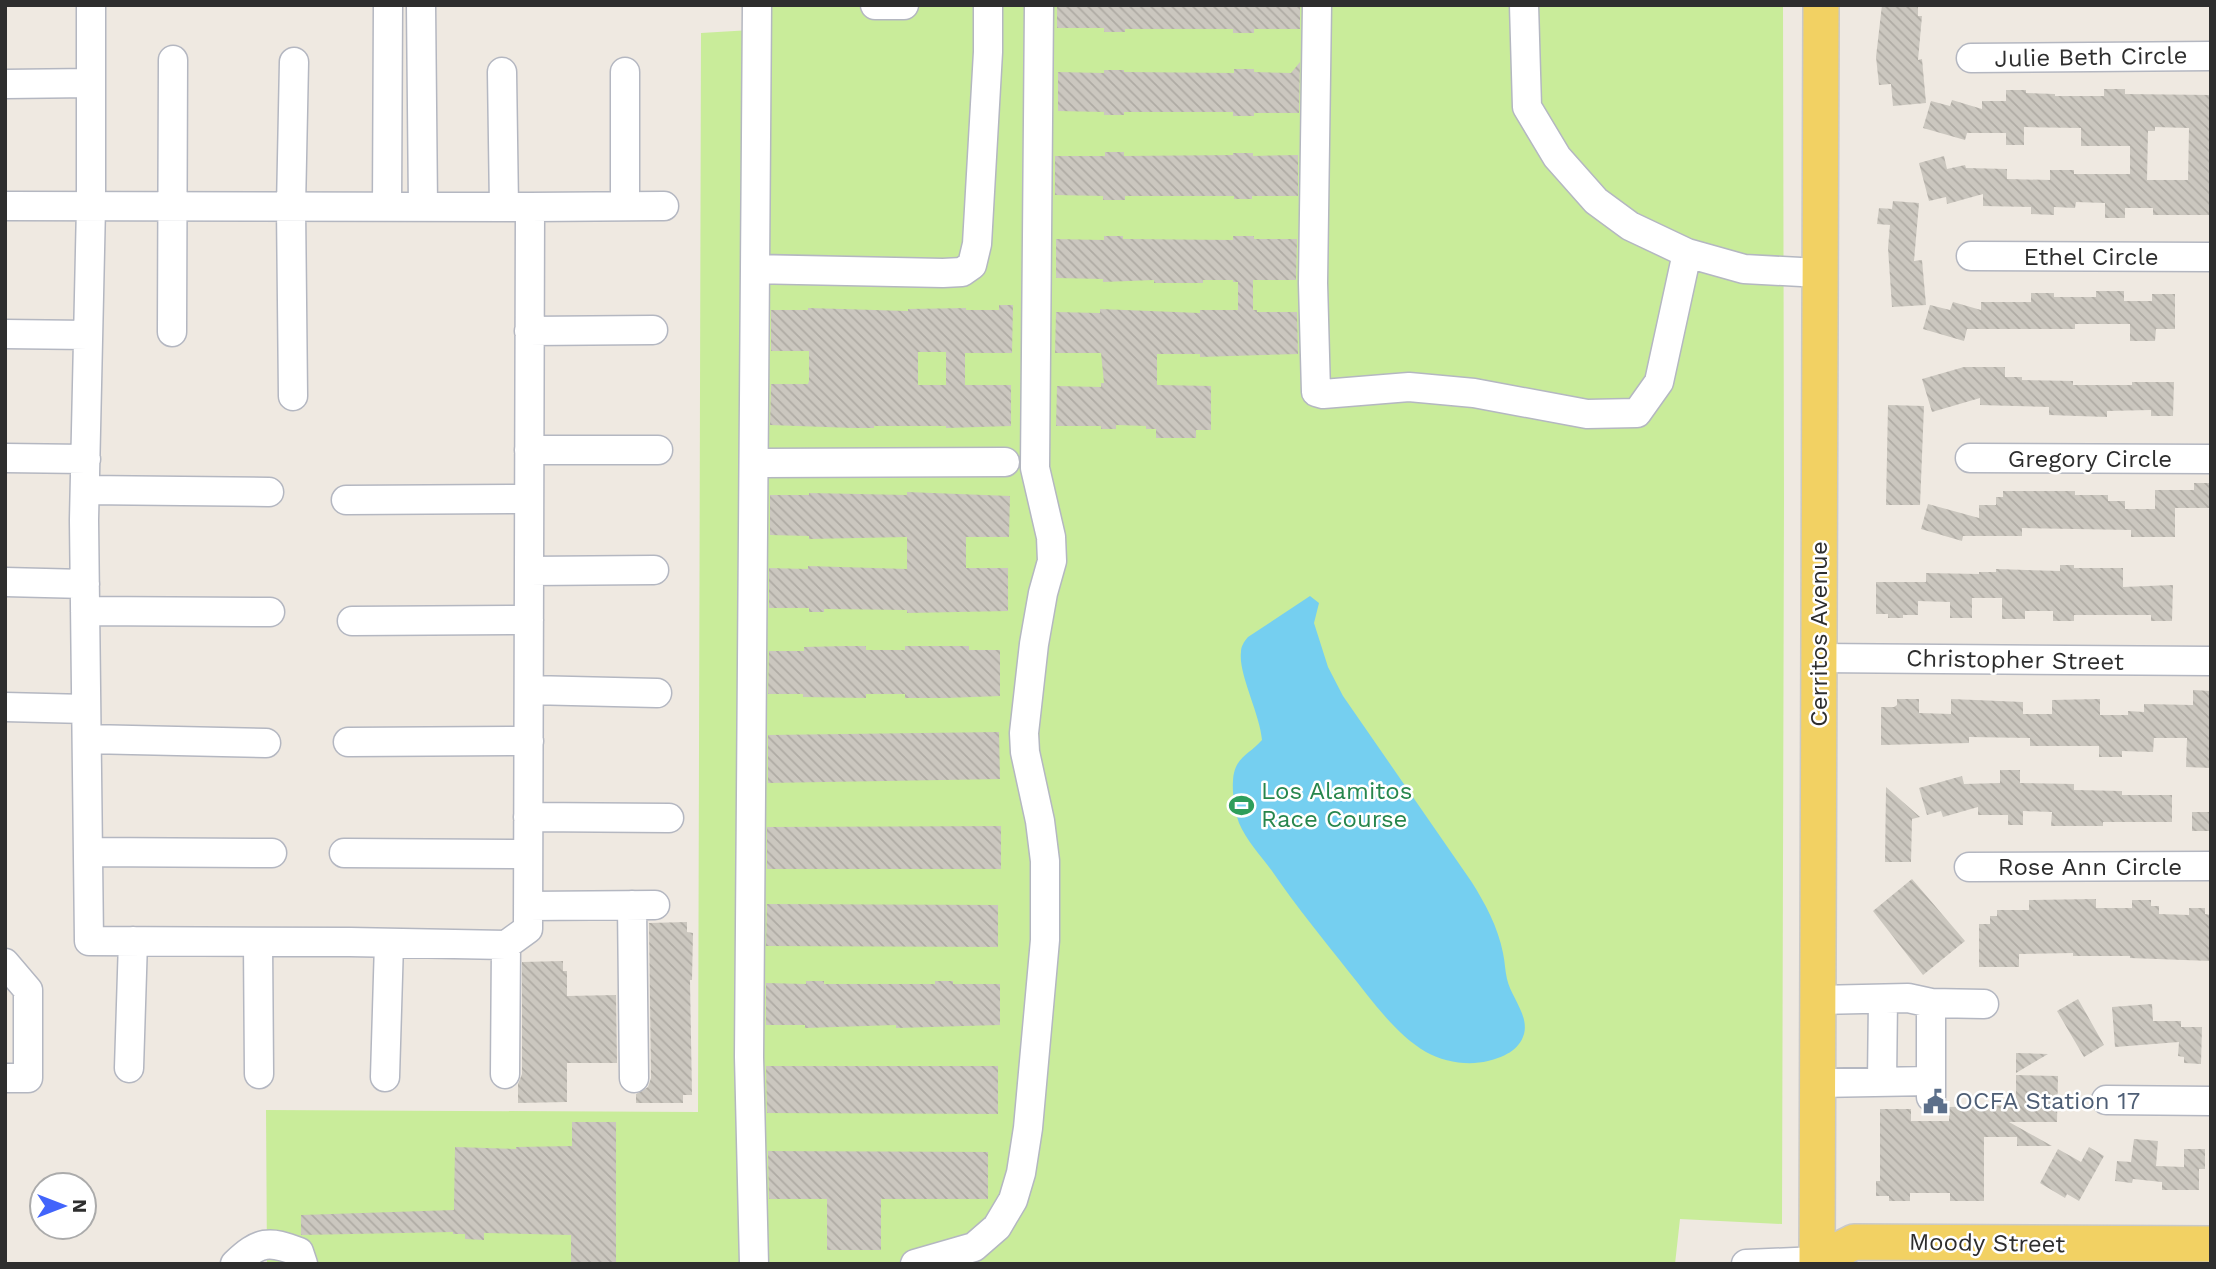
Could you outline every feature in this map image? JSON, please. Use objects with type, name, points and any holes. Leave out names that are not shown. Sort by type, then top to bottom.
[{"type":"main road","name":"Cerritos Avenue","points":[[1819,1263],[1817,1000],[1821,5]]},
{"type":"main road","name":"Moody Street","points":[[1819,1263],[1854,1242],[1967,1253],[2173,1254],[2211,1244]]},
{"type":"street","points":[[91,5],[91,206],[85,490],[89,941],[506,945],[528,929],[530,331],[502,72]]},
{"type":"street","points":[[387,207],[388,5]]},
{"type":"street","points":[[421,5],[423,207]]},
{"type":"street","points":[[754,1264],[749,1057],[757,5]]},
{"type":"street","points":[[875,5],[904,5]]},
{"type":"street","points":[[756,269],[943,273],[962,272],[972,265],[977,244],[988,52],[988,5]]},
{"type":"street","points":[[915,1264],[974,1247],[997,1227],[1013,1200],[1021,1173],[1028,1128],[1045,940],[1045,861],[1024,733],[1034,644],[1052,561],[1051,537],[1035,468],[1039,5]]},
{"type":"street","points":[[1317,5],[1313,283],[1316,392],[1324,394],[1409,387],[1474,393],[1587,414],[1637,413],[1659,382],[1687,253]]},
{"type":"street","points":[[1524,5],[1527,107],[1557,157],[1596,201],[1630,226],[1687,253],[1744,269],[1820,273]]},
{"type":"street","name":"Julie Beth Circle","points":[[1971,58],[2211,56]]},
{"type":"street","points":[[172,332],[173,60]]},
{"type":"street","points":[[293,396],[291,207],[294,62]]},
{"type":"street","points":[[625,72],[625,206]]},
{"type":"street","points":[[5,83],[91,83]]},
{"type":"street","points":[[5,206],[664,206]]},
{"type":"street","name":"Ethel Circle","points":[[1971,256],[2211,257]]},
{"type":"street","points":[[530,331],[653,330]]},
{"type":"street","points":[[5,334],[88,335]]},
{"type":"street","points":[[529,450],[658,450]]},
{"type":"street","points":[[5,458],[86,459]]},
{"type":"street","name":"Gregory Circle","points":[[1970,458],[2211,459]]},
{"type":"street","points":[[754,463],[1005,462]]},
{"type":"street","points":[[85,490],[269,492]]},
{"type":"street","points":[[346,500],[529,499]]},
{"type":"street","points":[[529,571],[654,570]]},
{"type":"street","points":[[5,582],[85,597],[270,612]]},
{"type":"street","points":[[352,621],[529,620]]},
{"type":"street","name":"Christopher Street","points":[[1818,658],[2211,662]]},
{"type":"street","points":[[528,690],[657,693]]},
{"type":"street","points":[[5,707],[86,709]]},
{"type":"street","points":[[87,740],[265,743]]},
{"type":"street","points":[[348,742],[528,741]]},
{"type":"street","points":[[528,817],[669,818]]},
{"type":"street","points":[[88,852],[272,853]]},
{"type":"street","points":[[344,853],[528,854]]},
{"type":"street","name":"Rose Ann Circle","points":[[1969,867],[2211,866]]},
{"type":"street","points":[[528,906],[643,905],[634,1078]]},
{"type":"street","points":[[129,1068],[133,941]]},
{"type":"street","points":[[258,942],[259,1074]]},
{"type":"street","points":[[385,1077],[389,943]]},
{"type":"street","points":[[505,1074],[506,945]]},
{"type":"street","points":[[5,963],[28,990],[28,1078],[5,1078]]},
{"type":"street","points":[[1817,1000],[1908,998],[1931,1003],[1984,1004]]},
{"type":"street","points":[[1882,1082],[1883,999]]},
{"type":"street","points":[[1817,1083],[1882,1082],[1931,1089],[1931,1003]]},
{"type":"street","points":[[2106,1100],[2211,1101]]},
{"type":"street","points":[[235,1264],[245,1254],[267,1242],[279,1243],[299,1252],[303,1264]]},
{"type":"street","points":[[1746,1264],[1819,1263]]},
{"type":"green space","name":"Los Alamitos Race Course","points":[[750,5],[1783,5],[1782,1224],[1680,1219],[1675,1264],[267,1264],[266,1110],[698,1112],[701,33],[751,30]]},
{"type":"water","points":[[1310,596],[1319,603],[1314,623],[1328,667],[1343,696],[1471,881],[1494,925],[1501,943],[1509,986],[1522,1013],[1525,1027],[1518,1045],[1499,1057],[1472,1063],[1448,1061],[1426,1052],[1404,1036],[1310,922],[1250,842],[1239,823],[1233,796],[1234,773],[1239,761],[1262,740],[1243,671],[1242,648],[1248,637]]},
{"type":"building","points":[[1057,5],[1300,5],[1300,29],[1254,29],[1254,33],[1233,33],[1233,29],[1125,29],[1125,32],[1104,32],[1104,28],[1057,28]]},
{"type":"building","points":[[1882,5],[1918,5],[1918,16],[1922,16],[1918,60],[1922,59],[1926,103],[1893,106],[1891,84],[1879,85],[1876,57]]},
{"type":"building","points":[[1300,62],[1299,113],[1233,116],[1233,112],[1124,112],[1124,115],[1104,115],[1104,112],[1058,111],[1058,72],[1104,73],[1104,70],[1124,70],[1234,73],[1234,69],[1254,69],[1254,72],[1291,73]]},
{"type":"building","points":[[2104,89],[2125,89],[2125,94],[2211,95],[2211,215],[2153,215],[2153,208],[2125,208],[2125,218],[2105,218],[2105,203],[2076,202],[2075,208],[2054,207],[2054,215],[2031,214],[2031,207],[1983,206],[1983,194],[1947,204],[1946,197],[1929,201],[1919,163],[1944,156],[1947,169],[1965,165],[1966,168],[2007,169],[2007,179],[2050,180],[2050,170],[2074,170],[2074,174],[2130,174],[2130,146],[2081,146],[2081,128],[2024,127],[2024,145],[2006,145],[2006,133],[1967,133],[1965,140],[1923,128],[1931,101],[1950,106],[1952,100],[1982,109],[1982,101],[2006,101],[2006,90],[2026,90],[2026,93],[2055,96],[2104,96]],"holes":[[[2155,127],[2189,128],[2188,180],[2147,180],[2148,131],[2155,131]]]},
{"type":"building","points":[[1105,152],[1124,152],[1124,156],[1233,153],[1253,153],[1253,156],[1298,155],[1298,196],[1252,196],[1252,199],[1234,199],[1234,196],[1125,196],[1125,200],[1103,200],[1103,196],[1055,195],[1055,156],[1105,156]]},
{"type":"building","points":[[1893,201],[1919,203],[1914,261],[1922,260],[1926,305],[1892,307],[1888,248],[1890,225],[1877,224],[1879,208],[1892,209]]},
{"type":"building","points":[[1104,236],[1123,236],[1123,239],[1233,240],[1233,236],[1254,236],[1254,239],[1297,239],[1296,280],[1253,280],[1253,310],[1297,312],[1298,354],[1200,357],[1200,354],[1157,354],[1157,385],[1211,386],[1211,430],[1196,430],[1196,438],[1156,438],[1156,429],[1146,429],[1146,426],[1116,425],[1116,429],[1101,429],[1101,426],[1056,426],[1057,386],[1101,387],[1101,383],[1104,383],[1101,353],[1055,353],[1056,312],[1100,313],[1100,309],[1200,313],[1200,310],[1238,310],[1238,282],[1233,280],[1154,283],[1154,280],[1103,282],[1103,279],[1056,278],[1056,239],[1104,240]]},
{"type":"building","points":[[2096,291],[2124,291],[2124,301],[2152,301],[2152,294],[2175,294],[2175,329],[2156,329],[2155,341],[2130,341],[2130,324],[2075,324],[2075,329],[1967,329],[1964,341],[1923,329],[1930,305],[1950,310],[1953,302],[1981,310],[1981,302],[2031,302],[2031,293],[2054,293],[2054,297],[2096,297]]},
{"type":"building","points":[[999,305],[1013,305],[1012,353],[965,353],[965,385],[1011,385],[1011,426],[853,428],[770,425],[771,384],[808,384],[809,381],[809,351],[771,351],[771,310],[999,310]],"holes":[[[918,352],[946,352],[946,385],[918,385]]]},
{"type":"building","points":[[1964,367],[2005,367],[2005,377],[2073,381],[2073,385],[2174,382],[2173,416],[2151,416],[2151,410],[2107,411],[2107,417],[2049,415],[2049,407],[1980,405],[1980,398],[1932,412],[1922,379]]},
{"type":"building","points":[[1888,405],[1924,406],[1920,505],[1886,505]]},
{"type":"building","points":[[2194,483],[2211,483],[2211,508],[2175,508],[2175,537],[2131,537],[2131,530],[2022,528],[2022,536],[1963,536],[1962,541],[1921,529],[1928,504],[1979,518],[1979,505],[1996,505],[1996,497],[2003,497],[2003,491],[2075,491],[2075,495],[2108,495],[2108,501],[2125,501],[2125,509],[2155,509],[2155,490],[2194,490]]},
{"type":"building","points":[[907,492],[1010,496],[1009,537],[966,537],[966,568],[1008,568],[1008,611],[907,613],[907,610],[824,609],[824,612],[809,612],[809,608],[769,608],[769,568],[808,569],[808,566],[907,569],[907,537],[809,539],[809,536],[770,535],[770,495],[907,495]]},
{"type":"building","points":[[2060,565],[2074,565],[2074,568],[2123,568],[2123,587],[2173,585],[2172,621],[2151,621],[2151,615],[2074,615],[2074,621],[2053,621],[2053,611],[2025,611],[2025,619],[2002,619],[2002,598],[1972,598],[1972,618],[1950,618],[1950,602],[1918,601],[1918,615],[1903,615],[1903,618],[1888,618],[1888,614],[1876,614],[1876,582],[1926,582],[1926,573],[1979,574],[1996,572],[1996,569],[2060,571]]},
{"type":"building","points":[[866,646],[866,650],[905,650],[905,646],[969,646],[969,650],[1000,650],[1000,696],[905,698],[905,694],[866,694],[866,698],[768,694],[769,651],[804,651],[804,647]]},
{"type":"building","points":[[2193,690],[2211,691],[2211,768],[2186,767],[2187,738],[2154,738],[2153,752],[2122,751],[2122,757],[2099,757],[2099,746],[2030,746],[2030,738],[1969,737],[1969,743],[1881,745],[1881,707],[1894,707],[1897,705],[1897,699],[1919,699],[1919,713],[1951,714],[1951,699],[2023,702],[2023,714],[2052,714],[2052,700],[2100,699],[2100,715],[2128,715],[2128,711],[2144,712],[2144,704],[2193,705]]},
{"type":"building","points":[[999,732],[1000,779],[768,783],[768,735]]},
{"type":"building","points":[[2000,770],[2020,770],[2020,783],[2074,784],[2074,790],[2122,791],[2122,795],[2172,795],[2172,822],[2103,822],[2103,826],[2051,826],[2052,812],[2023,811],[2023,825],[2008,825],[2008,815],[1978,815],[1978,807],[1943,817],[1941,811],[1927,815],[1919,788],[1962,776],[1964,784],[2000,783]]},
{"type":"building","points":[[1886,787],[1920,817],[1912,819],[1911,862],[1885,862]]},
{"type":"building","points":[[2192,812],[2211,812],[2211,831],[2192,831]]},
{"type":"building","points":[[1001,826],[1001,869],[767,869],[767,827]]},
{"type":"building","points":[[1912,879],[1965,941],[1923,975],[1873,911]]},
{"type":"building","points":[[2096,899],[2096,908],[2132,908],[2132,900],[2151,900],[2151,906],[2159,906],[2159,914],[2189,915],[2189,908],[2205,908],[2205,914],[2211,915],[2211,961],[2073,956],[2073,953],[2019,954],[2019,967],[1979,967],[1979,924],[1990,924],[1990,916],[1997,916],[1997,910],[2029,910],[2029,900]]},
{"type":"building","points":[[767,904],[998,905],[998,947],[766,946]]},
{"type":"building","points":[[687,922],[687,932],[693,933],[690,980],[692,1095],[683,1095],[683,1103],[636,1103],[636,1094],[648,1087],[651,1078],[649,923]]},
{"type":"building","points":[[563,961],[563,971],[567,971],[567,996],[616,995],[617,1063],[567,1063],[567,1102],[518,1103],[518,1084],[522,1074],[522,962]]},
{"type":"building","points":[[806,981],[824,981],[824,984],[935,984],[935,981],[953,981],[953,984],[1000,984],[1000,1025],[805,1028],[805,1025],[766,1025],[766,983],[806,984]]},
{"type":"building","points":[[2078,999],[2104,1045],[2084,1057],[2057,1011]]},
{"type":"building","points":[[2152,1004],[2153,1021],[2181,1021],[2181,1027],[2202,1027],[2201,1064],[2184,1063],[2184,1057],[2178,1056],[2179,1042],[2115,1047],[2112,1007]]},
{"type":"building","points":[[2016,1053],[2048,1054],[2016,1073]]},
{"type":"building","points":[[766,1066],[998,1066],[998,1114],[767,1113]]},
{"type":"building","points":[[2016,1075],[2058,1076],[2057,1122],[2009,1122],[2052,1146],[2017,1146],[2017,1137],[1984,1137],[1984,1201],[1950,1201],[1950,1193],[1910,1193],[1910,1201],[1889,1201],[1889,1196],[1876,1196],[1876,1181],[1880,1181],[1880,1109],[1911,1109],[1911,1121],[1949,1121],[1949,1107],[2016,1105]]},
{"type":"building","points":[[572,1122],[616,1122],[616,1264],[571,1264],[571,1235],[484,1233],[484,1240],[465,1239],[465,1234],[453,1232],[301,1235],[301,1215],[454,1210],[455,1147],[516,1149],[572,1146]]},
{"type":"building","points":[[2134,1139],[2158,1141],[2156,1166],[2184,1167],[2184,1149],[2205,1149],[2205,1169],[2199,1169],[2199,1190],[2162,1190],[2162,1182],[2133,1179],[2132,1183],[2115,1181],[2117,1161],[2131,1162]]},
{"type":"building","points":[[2089,1147],[2104,1156],[2079,1201],[2067,1194],[2065,1198],[2040,1183],[2058,1149],[2081,1162]]},
{"type":"building","points":[[768,1151],[988,1152],[988,1199],[881,1199],[881,1250],[827,1250],[827,1199],[769,1199]]},
{"type":"place","name":"Los Alamitos Race Course","points":[[1241,805]]},
{"type":"place","name":"OCFA Station 17","points":[[1935,1101]]}]
